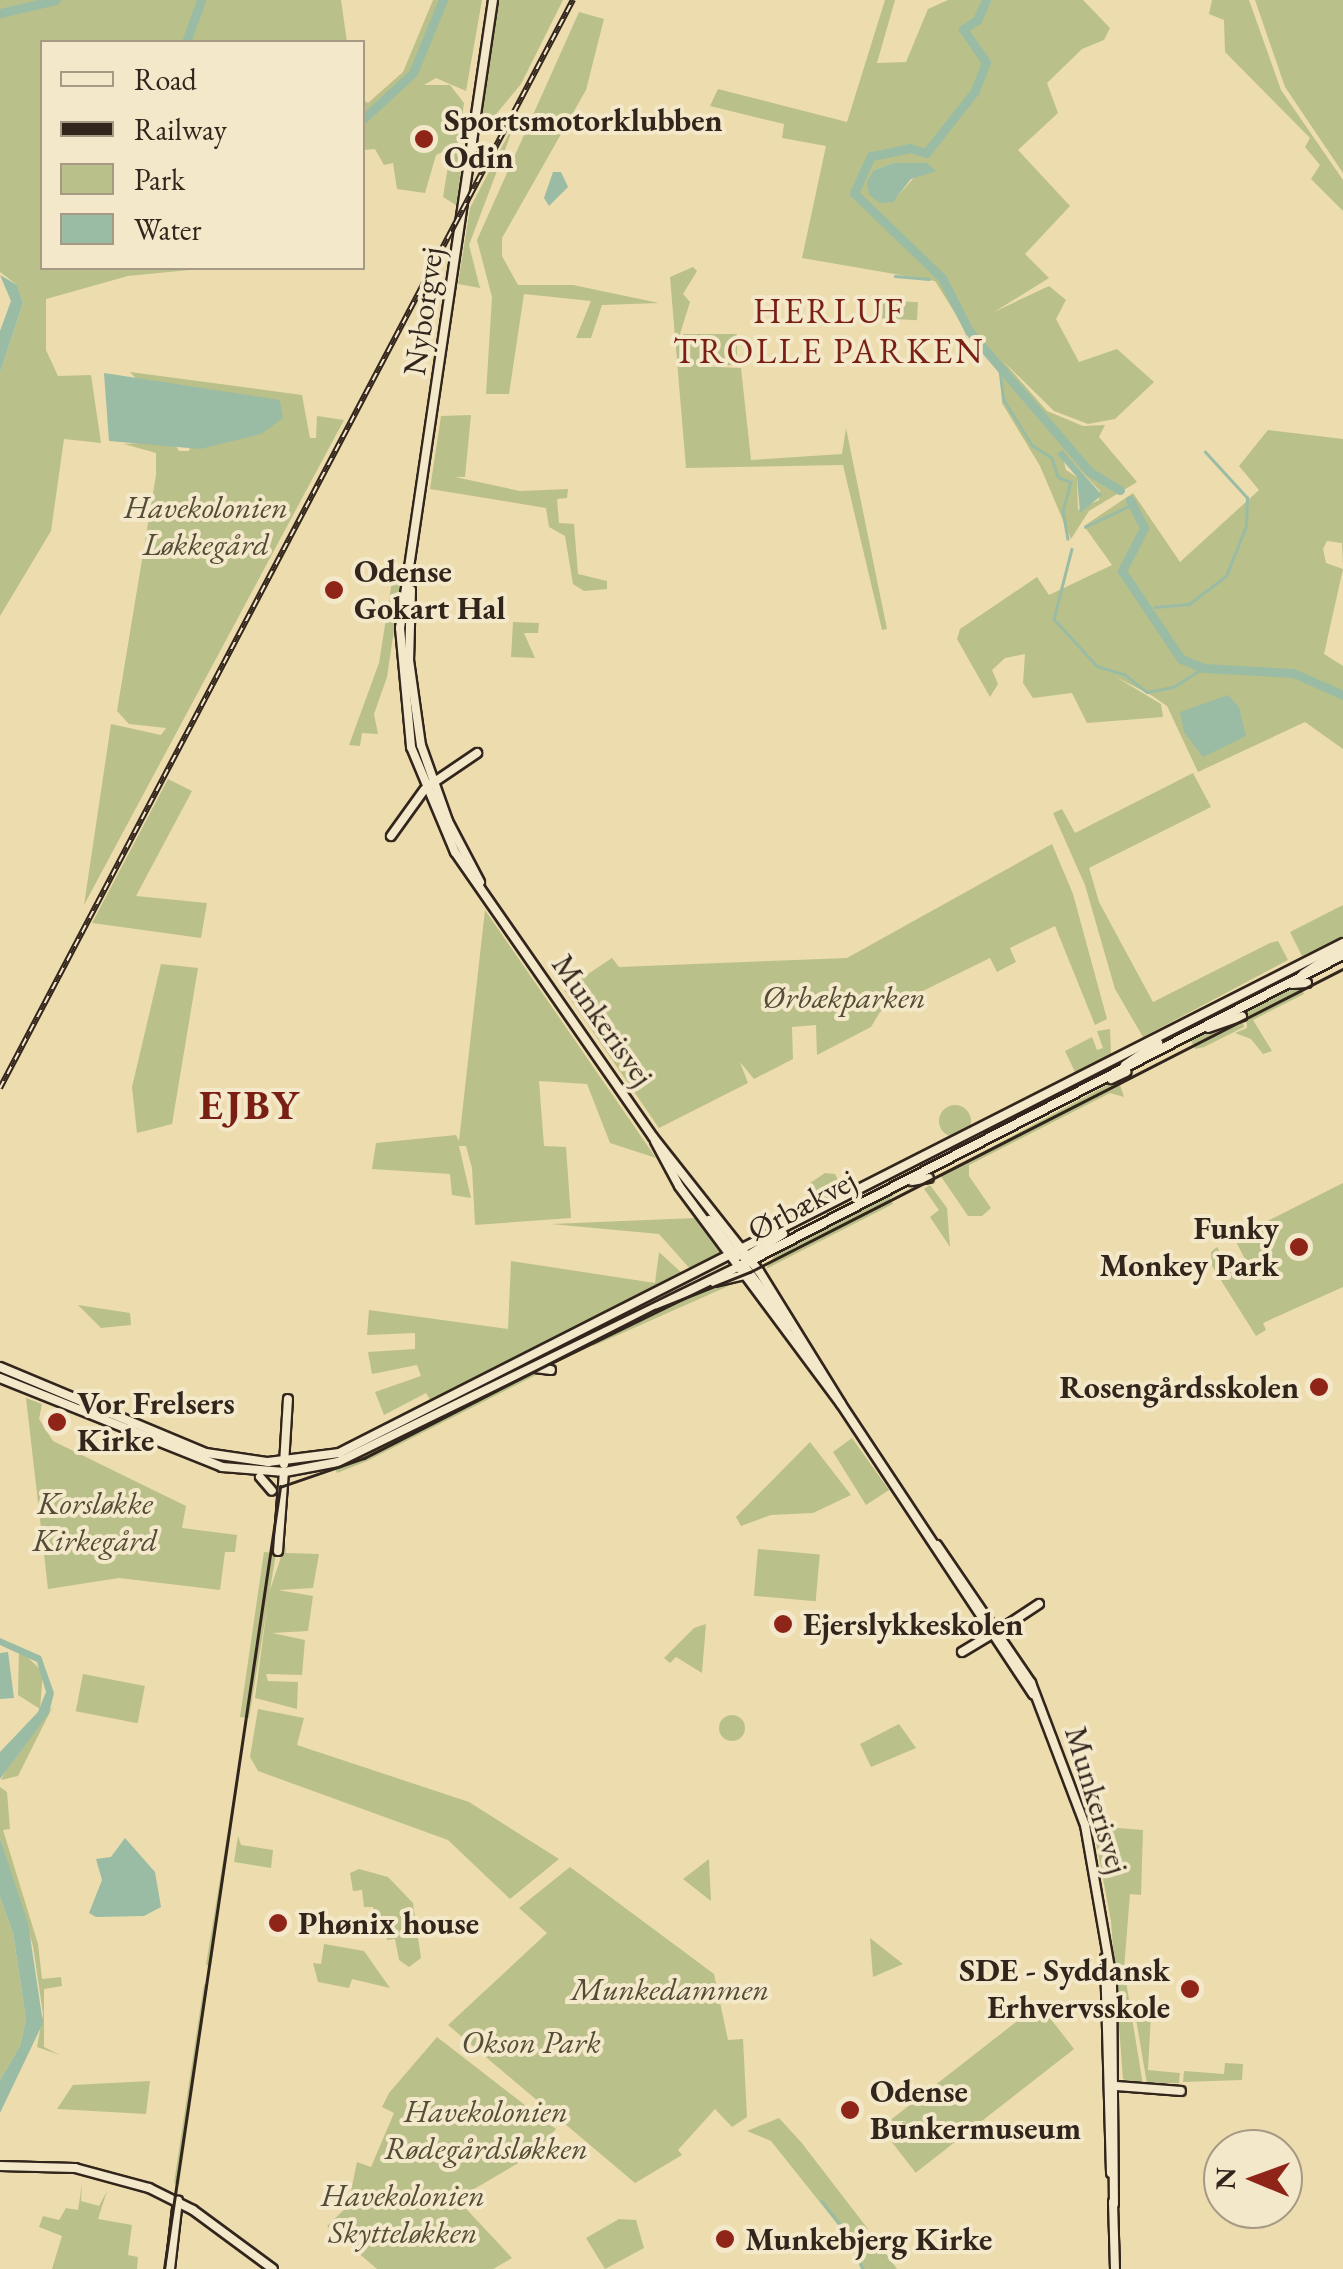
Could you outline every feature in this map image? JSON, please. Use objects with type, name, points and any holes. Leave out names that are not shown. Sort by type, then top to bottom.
[{"type":"main road","name":"Nyborgvej","points":[[400,628],[493,0]]},
{"type":"main road","name":"Munkerisvej","points":[[413,552],[411,684],[429,785],[511,933]]},
{"type":"main road","name":"Munkerisvej","points":[[400,628],[404,709],[455,852],[938,1546],[1034,1694]]},
{"type":"main road","points":[[391,836],[429,785],[477,753]]},
{"type":"main road","points":[[1074,1092],[1126,1069],[1260,996],[1305,978],[1343,949]]},
{"type":"main road","name":"Ørbækvej","points":[[740,1260],[790,1228],[1300,963],[1343,949]]},
{"type":"main road","points":[[1260,996],[1300,963]]},
{"type":"main road","points":[[1126,1069],[1199,1016]]},
{"type":"main road","points":[[1199,1028],[1242,1016]]},
{"type":"main road","points":[[1074,1092],[1124,1055]]},
{"type":"main road","name":"Ørbækvej","points":[[283,1467],[366,1442],[585,1331],[888,1188],[926,1174],[1074,1092]]},
{"type":"main road","points":[[926,1174],[984,1129]]},
{"type":"main road","name":"Munkerisvej","points":[[653,1136],[690,1201],[816,1356],[840,1404]]},
{"type":"main road","points":[[662,1299],[740,1260],[807,1219]]},
{"type":"main road","points":[[227,1468],[283,1467],[355,1456],[740,1260]]},
{"type":"main road","points":[[544,1359],[585,1331]]},
{"type":"main road","points":[[499,1383],[541,1366],[550,1370]]},
{"type":"main road","points":[[0,1367],[194,1449],[283,1467]]},
{"type":"main road","points":[[0,1378],[227,1468],[266,1478],[272,1491]]},
{"type":"main road","points":[[278,1551],[288,1398]]},
{"type":"main road","name":"Munkerisvej","points":[[938,1546],[958,1582],[1024,1673],[1075,1793],[1104,1923],[1117,2086],[1115,2269]]},
{"type":"main road","points":[[962,1652],[1040,1604]]},
{"type":"main road","name":"Munkerisvej","points":[[1104,1923],[1107,2100],[1114,2204]]},
{"type":"main road","points":[[1106,2028],[1117,2104]]},
{"type":"main road","points":[[1117,2086],[1181,2091]]},
{"type":"main road","points":[[1107,2100],[1116,2145]]},
{"type":"main road","points":[[0,2166],[75,2168],[174,2196],[273,2269]]},
{"type":"main road","points":[[170,2269],[174,2196]]},
{"type":"green space","points":[[0,0],[341,0],[347,40],[40,40],[40,270],[190,270],[128,276],[46,299],[46,350],[58,376],[91,375],[101,443],[64,439],[51,531],[0,616],[0,373],[23,303],[17,285],[0,272]]},
{"type":"green space","points":[[433,0],[482,0],[466,91],[436,78],[424,85],[450,85],[464,103],[458,145],[436,155],[425,193],[397,189],[393,163],[384,165],[375,149],[365,150],[365,101],[368,103],[403,72]]},
{"type":"green space","points":[[498,0],[563,0],[521,84],[479,135]]},
{"type":"green space","points":[[885,0],[895,0],[877,63],[906,62],[928,9],[948,0],[1083,0],[1110,28],[1104,40],[1082,49],[1047,83],[1058,113],[1018,150],[1070,206],[1025,254],[1049,278],[994,312],[1049,286],[1066,300],[1056,319],[1079,362],[1117,349],[1154,382],[1115,419],[1088,424],[1054,411],[1003,361],[1047,411],[1083,426],[1105,425],[1099,437],[1137,482],[1089,511],[1071,539],[1040,466],[1002,403],[1001,362],[963,326],[935,281],[802,258],[826,146],[782,138],[784,124],[710,106],[718,89],[847,122]],"holes":[[[893,163],[927,163],[896,198],[874,170]],[[1061,450],[1100,491],[1099,500],[1078,510],[1077,477],[1066,470]]]},
{"type":"green space","points":[[1212,0],[1249,0],[1281,90],[1343,180],[1343,211],[1311,179],[1320,165],[1305,147],[1310,138],[1225,52],[1224,20],[1209,14]]},
{"type":"green space","points":[[1255,0],[1343,0],[1343,173],[1285,87]]},
{"type":"green space","points":[[579,12],[604,19],[586,90],[502,238],[502,256],[518,285],[573,285],[659,303],[602,305],[591,338],[576,338],[591,301],[524,294],[509,394],[486,394],[492,297],[477,240]]},
{"type":"green space","points":[[517,118],[469,245],[480,288],[458,284],[470,208]]},
{"type":"green space","points":[[457,153],[461,171],[456,205],[443,197],[450,154]]},
{"type":"green space","points":[[693,267],[697,271],[683,294],[690,302],[680,334],[681,348],[683,334],[737,334],[737,365],[697,366],[741,368],[751,460],[842,454],[846,428],[887,629],[882,630],[843,465],[686,468],[670,277]]},
{"type":"green space","points":[[876,300],[918,302],[917,320],[875,318]]},
{"type":"green space","name":"Havekolonien Løkkegård","points":[[130,372],[302,395],[310,438],[316,438],[317,416],[344,420],[84,905],[111,724],[161,735],[166,728],[129,724],[117,711],[156,475],[156,453],[124,444],[173,441],[179,451],[189,451],[192,441]]},
{"type":"green space","points":[[471,415],[465,477],[455,477],[520,491],[568,489],[567,498],[557,499],[559,523],[574,524],[578,574],[607,581],[607,589],[584,591],[573,584],[565,536],[549,527],[546,508],[430,489],[441,416]]},
{"type":"green space","points":[[1268,430],[1343,439],[1343,566],[1342,543],[1327,541],[1323,549],[1326,563],[1343,569],[1324,654],[1343,666],[1343,749],[1305,722],[1198,772],[1167,706],[1151,695],[1116,677],[1161,704],[1163,717],[1087,723],[1072,693],[1033,698],[1023,683],[1025,654],[1005,658],[992,670],[998,684],[990,697],[957,639],[960,629],[1037,577],[1049,595],[1112,565],[1084,526],[1133,493],[1180,562],[1259,490],[1239,466]]},
{"type":"green space","points":[[394,568],[403,569],[387,677],[374,714],[378,734],[362,733],[360,746],[349,745],[379,663]]},
{"type":"green space","points":[[513,622],[539,623],[538,633],[524,633],[535,658],[511,657]]},
{"type":"green space","points":[[1193,773],[1211,807],[1089,868],[1099,902],[1153,1002],[1270,943],[1278,941],[1288,960],[1143,1037],[1115,989],[1085,885],[1053,813],[1062,809],[1075,833]]},
{"type":"green space","points":[[168,779],[192,791],[136,896],[207,903],[201,938],[92,923]]},
{"type":"green space","name":"Ørbækparken","points":[[1052,844],[1073,894],[1107,1019],[1095,1025],[1055,926],[1010,948],[1016,962],[997,972],[990,958],[880,1012],[871,1027],[817,1055],[816,1025],[792,1027],[793,1059],[754,1079],[740,1062],[748,1083],[659,1128],[564,990],[612,958],[619,967],[847,958]]},
{"type":"green space","points":[[1343,905],[1343,938],[1302,956],[1290,932]]},
{"type":"green space","points":[[485,910],[656,1158],[610,1143],[587,1084],[539,1081],[544,1146],[566,1147],[571,1218],[475,1225],[472,1168],[466,1146],[459,1146],[471,1198],[452,1195],[450,1174],[372,1169],[376,1143],[456,1135],[459,1141]]},
{"type":"green space","points":[[161,964],[198,968],[172,1124],[137,1133],[132,1087]]},
{"type":"green space","points":[[1299,984],[1304,994],[1253,1020],[1272,1051],[1263,1054],[1251,1039],[1235,1033],[1247,1028],[1246,1011]]},
{"type":"green space","points":[[1242,1018],[1244,1027],[1195,1049],[1191,1040]]},
{"type":"green space","points":[[1110,1029],[1111,1055],[1076,1074],[1065,1051],[1092,1037],[1097,1050],[1103,1048],[1097,1031]]},
{"type":"green space","points":[[1118,1079],[1124,1097],[1110,1093],[969,1165],[969,1176],[991,1208],[982,1216],[968,1216],[940,1175]]},
{"type":"green space","points":[[955,1105],[966,1110],[971,1121],[966,1132],[955,1137],[944,1132],[939,1121],[944,1110]]},
{"type":"green space","points":[[825,1173],[835,1174],[844,1192],[812,1209],[804,1187]]},
{"type":"green space","name":"Funky Monkey Park","points":[[1343,1183],[1343,1287],[1263,1323],[1266,1330],[1256,1336],[1212,1266],[1211,1252],[1217,1247],[1229,1269],[1246,1261],[1234,1238]]},
{"type":"green space","points":[[911,1184],[890,1198],[893,1204],[766,1269],[774,1256]]},
{"type":"green space","points":[[930,1185],[947,1208],[950,1247],[930,1217],[939,1210],[924,1189]]},
{"type":"green space","points":[[695,1218],[720,1253],[692,1271],[659,1234],[551,1224]]},
{"type":"green space","points":[[659,1252],[684,1275],[432,1403],[426,1393],[384,1415],[375,1392],[421,1376],[417,1365],[372,1374],[368,1352],[415,1349],[415,1333],[367,1335],[369,1310],[508,1329],[511,1261],[655,1283]]},
{"type":"green space","points":[[734,1277],[742,1280],[593,1346],[590,1340]]},
{"type":"green space","points":[[78,1305],[130,1313],[131,1325],[101,1328]]},
{"type":"green space","points":[[536,1369],[538,1374],[337,1473],[334,1467]]},
{"type":"green space","name":"Korsløkke Kirkegård","points":[[26,1398],[42,1404],[39,1419],[53,1441],[186,1506],[182,1528],[237,1535],[235,1552],[225,1552],[220,1590],[119,1578],[48,1589]]},
{"type":"green space","points":[[852,1438],[889,1490],[866,1505],[833,1452]]},
{"type":"green space","points":[[810,1442],[851,1495],[813,1513],[771,1515],[741,1526],[736,1517]]},
{"type":"green space","points":[[285,1545],[286,1553],[319,1554],[313,1588],[278,1590],[313,1596],[308,1631],[272,1633],[305,1640],[302,1675],[266,1674],[268,1681],[298,1682],[297,1709],[255,1698],[269,1593]]},
{"type":"green space","points":[[758,1549],[820,1554],[816,1601],[754,1596]]},
{"type":"green space","points":[[264,1552],[276,1553],[249,1718],[240,1717]]},
{"type":"green space","points":[[706,1624],[702,1673],[676,1657],[670,1663],[664,1658],[694,1628]]},
{"type":"green space","points":[[19,1649],[43,1672],[40,1709],[18,1695]]},
{"type":"green space","points":[[83,1674],[145,1686],[138,1723],[76,1711]]},
{"type":"green space","points":[[53,1706],[18,1776],[1,1780],[5,1772]]},
{"type":"green space","name":"Munkedammen","points":[[258,1709],[304,1718],[297,1745],[469,1802],[559,1859],[510,1899],[448,1840],[258,1771],[250,1757]]},
{"type":"green space","points":[[732,1715],[742,1718],[742,1738],[732,1741],[722,1738],[719,1728],[722,1718]]},
{"type":"green space","points":[[899,1724],[916,1748],[871,1767],[860,1744]]},
{"type":"green space","points":[[239,1776],[211,1966],[206,1965]]},
{"type":"green space","points":[[0,1787],[7,1792],[10,1829],[3,1830],[38,1944],[42,1979],[61,1977],[62,1986],[44,1989],[44,2047],[60,2055],[37,2047],[43,2014],[33,1946],[0,1838]]},
{"type":"green space","points":[[1093,1826],[1143,1830],[1141,1895],[1130,1894],[1124,1969],[1143,2085],[1123,2079],[1111,1921]]},
{"type":"green space","points":[[238,1836],[241,1845],[273,1850],[271,1868],[234,1862]]},
{"type":"green space","points":[[709,1861],[711,1901],[683,1879]]},
{"type":"green space","name":"Okson Park","points":[[570,1867],[714,1974],[728,2040],[743,2039],[747,2117],[732,2127],[715,2109],[678,2150],[682,2155],[635,2183],[448,2025],[547,1933],[519,1908]]},
{"type":"green space","points":[[359,1869],[388,1877],[413,1903],[421,1958],[409,1967],[399,1960],[395,1939],[387,1940],[384,1923],[376,1924],[373,1907],[364,1907],[362,1890],[353,1891],[350,1873]]},
{"type":"green space","points":[[0,1897],[13,1933],[26,2019],[20,2046],[0,2080]]},
{"type":"green space","points":[[870,1938],[903,1964],[873,1977]]},
{"type":"green space","points":[[324,1944],[364,1951],[390,1988],[352,1979],[349,1988],[318,1982],[313,1963],[321,1964]]},
{"type":"green space","points":[[204,1984],[208,1985],[179,2185],[174,2183]]},
{"type":"green space","points":[[1039,2004],[1074,2049],[916,2173],[881,2128]]},
{"type":"green space","points":[[1135,2013],[1151,2014],[1148,2070],[1180,2073],[1179,2083],[1147,2084]]},
{"type":"green space","points":[[437,2037],[556,2129],[532,2155],[457,2199],[512,2258],[493,2269],[377,2269],[327,2226],[348,2206],[357,2162],[371,2167],[394,2113],[382,2107],[389,2093]]},
{"type":"green space","points":[[1225,2063],[1243,2064],[1242,2080],[1183,2082],[1184,2071],[1224,2074]]},
{"type":"green space","points":[[150,2081],[146,2114],[57,2109],[73,2085]]},
{"type":"green space","points":[[779,2118],[868,2229],[850,2240],[771,2141],[747,2131]]},
{"type":"green space","points":[[82,2184],[81,2201],[99,2206],[107,2191],[98,2219],[132,2225],[128,2255],[138,2257],[137,2269],[52,2269],[62,2236],[39,2227],[43,2216],[59,2220],[66,2208],[78,2210]]},
{"type":"green space","points":[[619,2219],[636,2220],[644,2248],[605,2269],[586,2238]]},
{"type":"green space","points":[[875,2237],[897,2269],[861,2269],[853,2251]]},
{"type":"water","points":[[893,163],[927,163],[936,171],[911,179],[893,202],[880,203],[869,195],[867,182],[874,170]]},
{"type":"water","points":[[553,172],[561,172],[568,187],[549,206],[544,198]]},
{"type":"water","points":[[0,275],[17,285],[23,303],[0,373],[0,331],[11,301]]},
{"type":"water","points":[[104,373],[280,400],[283,418],[261,434],[200,449],[109,441]]},
{"type":"water","points":[[1062,450],[1102,495],[1080,513],[1077,477],[1057,454]]},
{"type":"water","points":[[1228,695],[1239,707],[1246,736],[1203,757],[1184,732],[1180,712]]},
{"type":"water","points":[[0,1638],[41,1656],[54,1693],[49,1713],[0,1779],[0,1752],[38,1712],[46,1692],[37,1662],[0,1645]]},
{"type":"water","points":[[8,1652],[14,1698],[0,1699],[0,1653]]},
{"type":"water","points":[[0,1838],[28,1923],[43,2023],[0,2113],[0,2080],[20,2046],[26,2019],[13,1933],[0,1897]]},
{"type":"water","points":[[125,1838],[155,1872],[161,1907],[144,1916],[96,1917],[89,1913],[102,1880],[96,1859],[111,1857]]},
{"type":"waterway","points":[[0,13],[56,0]]},
{"type":"waterway","points":[[187,40],[201,0]]},
{"type":"waterway","points":[[365,117],[413,73],[443,0]]},
{"type":"waterway","points":[[986,0],[977,20],[963,29],[986,62],[975,91],[926,153],[910,148],[871,156],[854,193],[942,278],[969,331],[1090,472],[1120,490]]},
{"type":"waterway","points":[[895,276],[929,279]]},
{"type":"waterway","points":[[999,362],[1004,400],[1032,445],[1052,458],[1058,477],[1071,482],[1063,511],[1068,539]]},
{"type":"waterway","points":[[1155,607],[1189,604],[1226,576],[1246,526],[1247,498],[1205,452]]},
{"type":"waterway","points":[[1130,500],[1144,528],[1122,571],[1181,659],[1203,668],[1293,673],[1343,695]]},
{"type":"waterway","points":[[1085,527],[1133,504]]},
{"type":"waterway","points":[[1072,549],[1054,619],[1097,666],[1124,674],[1147,692],[1173,687],[1203,668]]},
{"type":"waterway","points":[[822,2201],[850,2237]]},
{"type":"waterway","points":[[856,2253],[863,2269]]},
{"type":"tram line","points":[[164,2269],[280,1487],[364,1458],[655,1310],[750,1272],[1343,969]]},
{"type":"railway","points":[[0,1088],[573,0]]},
{"type":"place","name":"Sportsmotorklubben Odin","points":[[424,139]]},
{"type":"place","name":"Odense Gokart Hal","points":[[334,590]]},
{"type":"place","name":"Funky Monkey Park","points":[[1299,1247]]},
{"type":"place","name":"Rosengårdsskolen","points":[[1319,1387]]},
{"type":"place","name":"Vor Frelsers Kirke","points":[[57,1422]]},
{"type":"place","name":"Ejerslykkeskolen","points":[[783,1624]]},
{"type":"place","name":"Phønix house","points":[[278,1923]]},
{"type":"place","name":"SDE - Syddansk Erhvervsskole","points":[[1190,1989]]},
{"type":"place","name":"Odense Bunkermuseum","points":[[850,2110]]},
{"type":"place","name":"Munkebjerg Kirke","points":[[725,2239]]},
{"type":"district","name":"HERLUF TROLLE PARKEN","points":[[829,331]]},
{"type":"district","name":"EJBY","points":[[250,1105]]},
{"type":"park label","name":"Havekolonien Rødegårdsløkken","points":[[486,2130]]},
{"type":"park label","name":"Havekolonien Skytteløkken","points":[[403,2214]]}]
